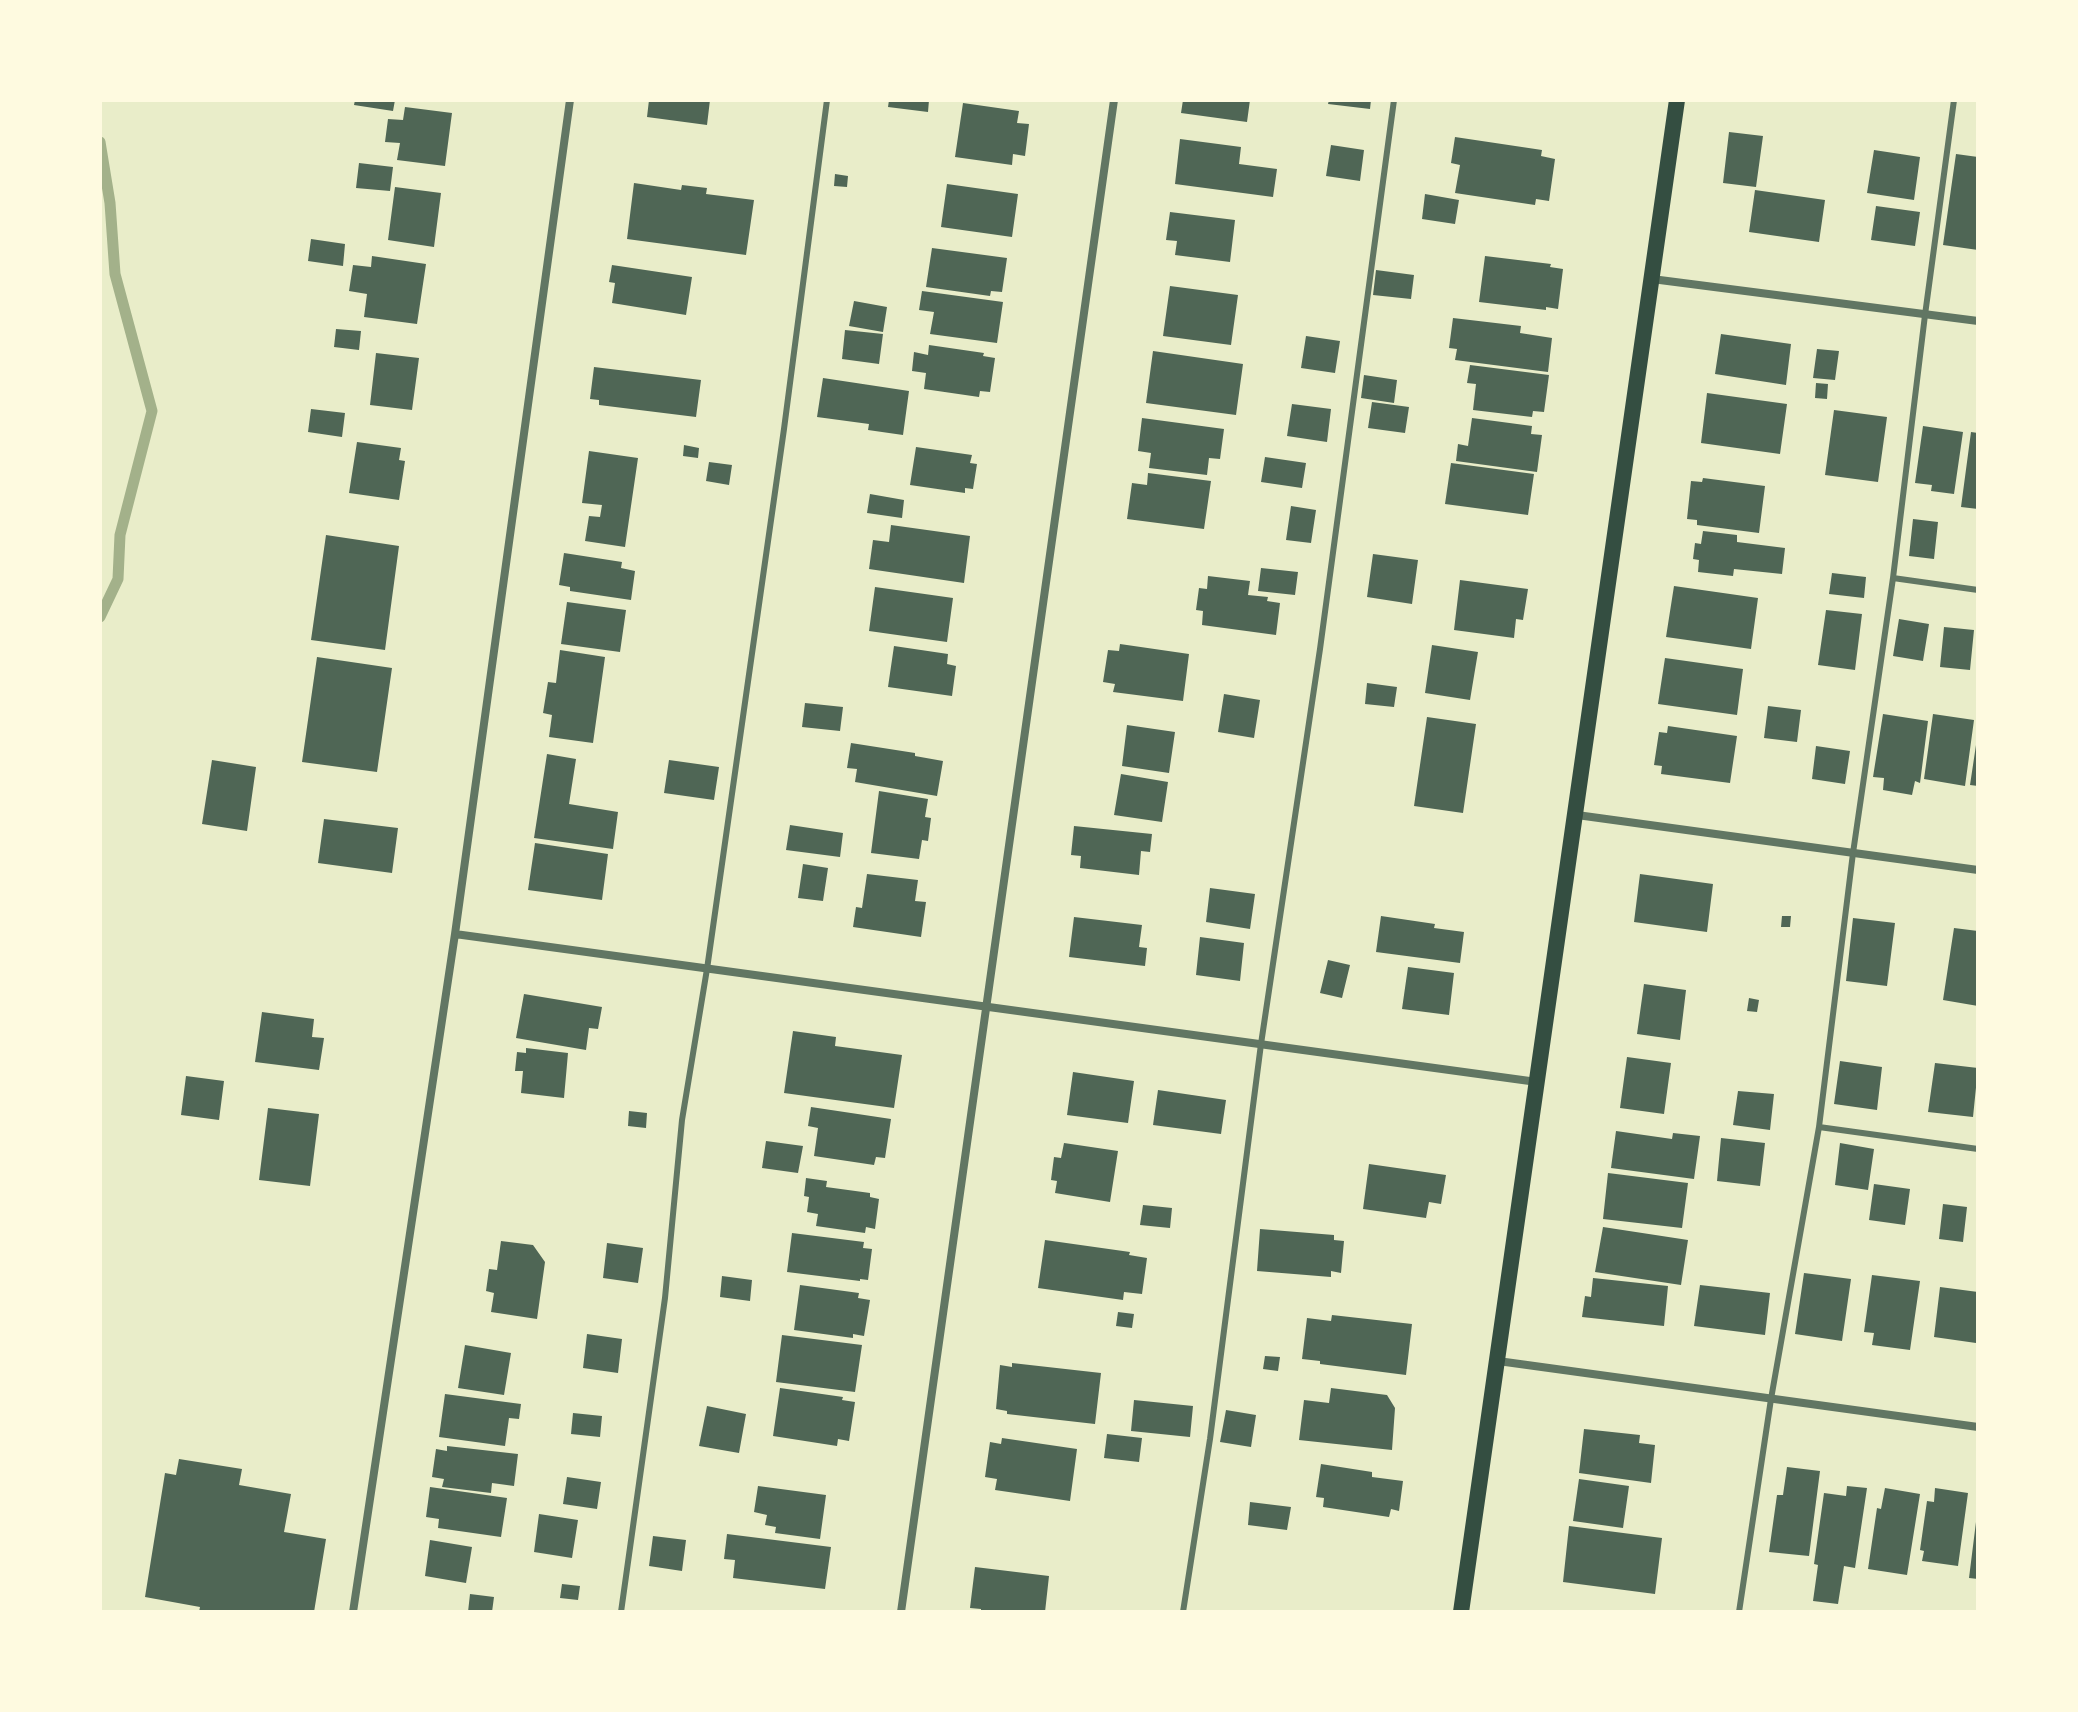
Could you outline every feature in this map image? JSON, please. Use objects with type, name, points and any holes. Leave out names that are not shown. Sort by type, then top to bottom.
[{"type":"main road","points":[[1461,1612],[1677,100]]},
{"type":"street","points":[[353,1612],[455,934],[570,100]]},
{"type":"street","points":[[901,1612],[1114,100]]},
{"type":"street","points":[[1652,279],[1978,321]]},
{"type":"street","points":[[1577,815],[1978,870]]},
{"type":"street","points":[[455,934],[1538,1082]]},
{"type":"street","points":[[1498,1361],[1978,1427]]},
{"type":"lane","points":[[621,1612],[665,1298],[682,1120],[707,969],[784,429],[827,100]]},
{"type":"lane","points":[[1183,1612],[1210,1439],[1261,1044],[1320,649],[1394,100]]},
{"type":"lane","points":[[1739,1612],[1771,1399],[1819,1127],[1954,100]]},
{"type":"lane","points":[[1893,578],[1978,590]]},
{"type":"lane","points":[[1819,1127],[1978,1149]]},
{"type":"building","points":[[355,100],[395,100],[393,111],[354,105]]},
{"type":"building","points":[[649,100],[710,100],[707,125],[647,117]]},
{"type":"building","points":[[889,100],[929,100],[928,112],[888,107]]},
{"type":"building","points":[[1183,100],[1250,100],[1247,122],[1181,113]]},
{"type":"building","points":[[1329,100],[1371,100],[1370,109],[1328,104]]},
{"type":"building","points":[[963,103],[1019,111],[1017,123],[1029,124],[1025,156],[1013,154],[1012,165],[955,157]]},
{"type":"building","points":[[405,107],[452,113],[445,166],[397,160],[400,143],[385,142],[388,119],[403,120]]},
{"type":"building","points":[[1729,132],[1763,136],[1756,187],[1723,183]]},
{"type":"building","points":[[1455,137],[1542,150],[1541,156],[1555,159],[1549,201],[1536,199],[1535,205],[1455,193],[1460,165],[1451,163]]},
{"type":"building","points":[[1180,139],[1241,147],[1239,164],[1277,169],[1273,197],[1175,184]]},
{"type":"building","points":[[1331,145],[1364,150],[1360,181],[1326,176]]},
{"type":"building","points":[[1874,150],[1920,157],[1914,200],[1867,193]]},
{"type":"building","points":[[1956,154],[1978,157],[1978,250],[1943,245]]},
{"type":"building","points":[[359,163],[393,167],[390,191],[356,188]]},
{"type":"building","points":[[835,174],[848,176],[847,187],[834,186]]},
{"type":"building","points":[[634,183],[681,190],[682,185],[707,188],[706,194],[754,200],[746,255],[627,239]]},
{"type":"building","points":[[947,184],[1018,194],[1012,237],[941,227]]},
{"type":"building","points":[[395,187],[441,193],[434,247],[388,240]]},
{"type":"building","points":[[1755,190],[1825,200],[1819,242],[1749,232]]},
{"type":"building","points":[[1425,194],[1459,200],[1455,224],[1422,219]]},
{"type":"building","points":[[1876,206],[1920,212],[1915,246],[1871,240]]},
{"type":"building","points":[[1170,212],[1235,220],[1230,262],[1175,255],[1177,241],[1166,240]]},
{"type":"building","points":[[311,239],[345,244],[343,266],[308,261]]},
{"type":"building","points":[[932,248],[1007,258],[1002,292],[991,291],[990,296],[926,287]]},
{"type":"building","points":[[372,256],[426,264],[417,324],[364,317],[367,294],[349,291],[353,265],[371,267]]},
{"type":"building","points":[[1485,256],[1551,264],[1550,267],[1563,269],[1558,309],[1479,302]]},
{"type":"building","points":[[612,265],[692,277],[686,315],[612,303],[615,283],[609,282]]},
{"type":"building","points":[[1376,270],[1414,275],[1411,299],[1373,295]]},
{"type":"building","points":[[1170,286],[1238,295],[1231,345],[1163,336]]},
{"type":"building","points":[[922,291],[1003,302],[997,343],[930,334],[934,312],[919,310]]},
{"type":"building","points":[[854,301],[887,307],[883,332],[849,326]]},
{"type":"building","points":[[1453,318],[1521,326],[1520,333],[1552,338],[1548,372],[1455,360],[1457,349],[1449,348]]},
{"type":"building","points":[[336,329],[361,331],[359,350],[334,347]]},
{"type":"building","points":[[845,330],[883,334],[879,364],[842,359]]},
{"type":"building","points":[[1721,334],[1791,344],[1786,385],[1715,374]]},
{"type":"building","points":[[1306,336],[1340,341],[1335,373],[1301,368]]},
{"type":"building","points":[[929,345],[984,353],[983,356],[995,358],[990,392],[980,391],[979,397],[924,389],[926,373],[912,371],[914,352],[928,355]]},
{"type":"building","points":[[1817,349],[1839,351],[1835,380],[1813,378]]},
{"type":"building","points":[[1153,351],[1243,364],[1236,415],[1146,403]]},
{"type":"building","points":[[376,353],[419,358],[412,410],[370,405]]},
{"type":"building","points":[[1470,365],[1549,375],[1544,412],[1533,411],[1532,417],[1473,410],[1476,384],[1467,383]]},
{"type":"building","points":[[594,367],[701,380],[696,417],[599,405],[599,400],[590,399]]},
{"type":"building","points":[[1364,375],[1397,380],[1394,403],[1361,398]]},
{"type":"building","points":[[823,378],[909,391],[903,435],[868,430],[869,424],[817,417]]},
{"type":"building","points":[[1816,383],[1828,384],[1827,399],[1815,398]]},
{"type":"building","points":[[1707,393],[1787,404],[1780,454],[1701,443]]},
{"type":"building","points":[[1372,402],[1409,407],[1405,433],[1368,428]]},
{"type":"building","points":[[1292,404],[1331,409],[1327,442],[1287,436]]},
{"type":"building","points":[[311,409],[345,413],[342,437],[308,432]]},
{"type":"building","points":[[1834,410],[1887,417],[1878,482],[1825,475]]},
{"type":"building","points":[[1142,418],[1224,429],[1220,459],[1209,458],[1207,475],[1149,468],[1151,453],[1138,451]]},
{"type":"building","points":[[1472,418],[1532,426],[1531,434],[1542,435],[1537,472],[1456,461],[1458,444],[1468,446]]},
{"type":"building","points":[[1923,426],[1963,432],[1954,494],[1931,491],[1932,485],[1915,483]]},
{"type":"building","points":[[1971,432],[1978,433],[1978,509],[1961,507]]},
{"type":"building","points":[[357,442],[401,448],[399,460],[405,461],[399,500],[349,493]]},
{"type":"building","points":[[684,445],[699,448],[698,458],[683,456]]},
{"type":"building","points":[[916,447],[972,455],[970,463],[977,464],[973,489],[965,488],[965,493],[910,485]]},
{"type":"building","points":[[589,451],[638,458],[625,547],[585,541],[589,516],[600,517],[602,505],[582,503]]},
{"type":"building","points":[[1265,457],[1306,463],[1302,488],[1261,482]]},
{"type":"building","points":[[709,462],[732,465],[729,485],[706,481]]},
{"type":"building","points":[[1451,463],[1534,474],[1528,515],[1445,504]]},
{"type":"building","points":[[1148,473],[1211,481],[1204,529],[1127,519],[1132,483],[1147,485]]},
{"type":"building","points":[[1703,478],[1765,486],[1759,533],[1697,525],[1697,520],[1687,519],[1691,481],[1702,482]]},
{"type":"building","points":[[870,494],[904,500],[902,518],[867,513]]},
{"type":"building","points":[[1291,506],[1316,510],[1311,543],[1286,540]]},
{"type":"building","points":[[1913,519],[1938,522],[1934,559],[1909,556]]},
{"type":"building","points":[[891,525],[970,536],[964,583],[869,569],[873,540],[889,542]]},
{"type":"building","points":[[1703,531],[1737,535],[1737,542],[1785,548],[1782,574],[1734,569],[1733,576],[1698,572],[1699,560],[1693,559],[1695,543],[1701,544]]},
{"type":"building","points":[[326,535],[399,546],[385,650],[311,640]]},
{"type":"building","points":[[564,553],[622,562],[621,568],[635,571],[631,600],[570,591],[570,587],[559,585]]},
{"type":"building","points":[[1373,554],[1418,560],[1412,604],[1367,597]]},
{"type":"building","points":[[1261,568],[1298,572],[1295,595],[1258,591]]},
{"type":"building","points":[[1832,573],[1866,577],[1864,598],[1829,594]]},
{"type":"building","points":[[1208,576],[1250,581],[1248,595],[1268,597],[1267,601],[1280,603],[1276,635],[1202,625],[1203,611],[1196,610],[1199,588],[1207,589]]},
{"type":"building","points":[[1460,580],[1528,589],[1523,620],[1516,619],[1514,638],[1454,630]]},
{"type":"building","points":[[1674,586],[1758,598],[1751,649],[1666,637]]},
{"type":"building","points":[[875,587],[953,598],[947,642],[869,631]]},
{"type":"building","points":[[567,602],[626,610],[620,652],[561,644]]},
{"type":"building","points":[[1826,610],[1862,614],[1855,670],[1818,665]]},
{"type":"building","points":[[1899,619],[1929,624],[1923,661],[1893,656]]},
{"type":"building","points":[[1944,627],[1974,630],[1970,670],[1940,667]]},
{"type":"building","points":[[1120,644],[1189,654],[1183,701],[1113,692],[1115,684],[1103,682],[1108,650],[1119,651]]},
{"type":"building","points":[[1432,645],[1478,652],[1470,700],[1425,693]]},
{"type":"building","points":[[894,646],[948,654],[947,664],[956,666],[952,696],[888,687]]},
{"type":"building","points":[[560,650],[605,657],[593,743],[549,737],[552,715],[543,713],[548,682],[556,683]]},
{"type":"building","points":[[317,657],[392,668],[377,772],[302,762]]},
{"type":"building","points":[[1665,658],[1743,669],[1737,715],[1658,704]]},
{"type":"building","points":[[1367,683],[1397,687],[1394,707],[1365,704]]},
{"type":"building","points":[[1224,694],[1260,700],[1254,738],[1218,732]]},
{"type":"building","points":[[805,703],[843,707],[840,731],[802,727]]},
{"type":"building","points":[[1768,706],[1801,710],[1797,742],[1764,738]]},
{"type":"building","points":[[1883,714],[1928,721],[1920,783],[1915,781],[1912,795],[1883,790],[1884,778],[1873,777]]},
{"type":"building","points":[[1933,714],[1974,720],[1965,786],[1924,779]]},
{"type":"building","points":[[1427,717],[1476,724],[1463,813],[1414,806]]},
{"type":"building","points":[[1127,725],[1175,732],[1169,773],[1122,766]]},
{"type":"building","points":[[1668,726],[1737,736],[1730,783],[1661,774],[1662,766],[1654,765],[1659,732],[1667,733]]},
{"type":"building","points":[[851,743],[915,753],[915,756],[943,761],[937,796],[855,782],[857,769],[847,768]]},
{"type":"building","points":[[1978,745],[1978,786],[1970,785]]},
{"type":"building","points":[[1816,746],[1850,751],[1845,784],[1812,779]]},
{"type":"building","points":[[547,754],[576,759],[569,804],[618,812],[613,849],[534,838]]},
{"type":"building","points":[[212,760],[256,767],[247,831],[202,824]]},
{"type":"building","points":[[669,760],[719,767],[714,800],[664,793]]},
{"type":"building","points":[[1121,774],[1168,782],[1162,822],[1114,815]]},
{"type":"building","points":[[879,791],[928,799],[925,817],[931,818],[928,841],[922,840],[919,859],[871,853]]},
{"type":"building","points":[[324,819],[398,828],[392,873],[318,863]]},
{"type":"building","points":[[790,825],[843,833],[840,857],[786,850]]},
{"type":"building","points":[[1074,826],[1152,834],[1150,852],[1141,851],[1139,875],[1080,868],[1081,856],[1071,855]]},
{"type":"building","points":[[535,843],[608,854],[602,900],[528,890]]},
{"type":"building","points":[[803,864],[828,868],[823,901],[798,898]]},
{"type":"building","points":[[867,874],[918,880],[915,901],[926,902],[921,937],[853,927],[856,907],[862,908]]},
{"type":"building","points":[[1640,874],[1713,884],[1707,932],[1634,922]]},
{"type":"building","points":[[1210,888],[1255,894],[1250,929],[1206,922]]},
{"type":"building","points":[[1381,916],[1464,932],[1460,963],[1376,952]]},
{"type":"building","points":[[1782,916],[1791,916],[1790,927],[1781,927]]},
{"type":"building","points":[[1074,917],[1142,925],[1139,947],[1147,948],[1145,966],[1069,957]]},
{"type":"building","points":[[1853,918],[1895,923],[1887,986],[1846,981]]},
{"type":"building","points":[[1954,928],[1978,931],[1978,1006],[1943,1000]]},
{"type":"building","points":[[1200,937],[1244,943],[1240,981],[1196,975]]},
{"type":"building","points":[[1328,960],[1350,965],[1342,998],[1320,993]]},
{"type":"building","points":[[1408,967],[1454,973],[1449,1015],[1402,1009]]},
{"type":"building","points":[[1644,984],[1686,990],[1680,1040],[1637,1034]]},
{"type":"building","points":[[524,994],[602,1007],[598,1029],[589,1028],[586,1050],[516,1038]]},
{"type":"building","points":[[1749,998],[1759,1000],[1757,1012],[1747,1011]]},
{"type":"building","points":[[262,1012],[314,1019],[312,1037],[324,1038],[319,1070],[255,1062]]},
{"type":"building","points":[[793,1031],[836,1037],[835,1046],[902,1055],[894,1108],[784,1093]]},
{"type":"building","points":[[526,1048],[568,1053],[564,1098],[521,1093],[523,1071],[515,1071],[517,1052],[526,1053]]},
{"type":"building","points":[[1627,1057],[1671,1063],[1664,1114],[1620,1108]]},
{"type":"building","points":[[1840,1061],[1882,1067],[1877,1110],[1834,1104]]},
{"type":"building","points":[[1935,1063],[1978,1068],[1973,1117],[1928,1112]]},
{"type":"building","points":[[1073,1072],[1134,1081],[1128,1123],[1067,1115]]},
{"type":"building","points":[[186,1076],[224,1081],[219,1120],[181,1115]]},
{"type":"building","points":[[1158,1090],[1226,1100],[1221,1134],[1153,1125]]},
{"type":"building","points":[[1738,1091],[1774,1094],[1770,1130],[1733,1125]]},
{"type":"building","points":[[811,1107],[891,1119],[885,1158],[876,1157],[874,1165],[814,1156],[818,1128],[808,1126]]},
{"type":"building","points":[[268,1108],[319,1114],[310,1186],[259,1180]]},
{"type":"building","points":[[629,1111],[647,1113],[646,1128],[628,1126]]},
{"type":"building","points":[[1616,1131],[1672,1139],[1673,1133],[1700,1136],[1694,1179],[1611,1168]]},
{"type":"building","points":[[1721,1138],[1765,1143],[1760,1186],[1717,1181]]},
{"type":"building","points":[[766,1141],[803,1146],[798,1173],[762,1168]]},
{"type":"building","points":[[1064,1143],[1118,1151],[1110,1202],[1055,1193],[1057,1181],[1051,1180],[1054,1157],[1061,1158]]},
{"type":"building","points":[[1840,1143],[1874,1149],[1868,1190],[1835,1185]]},
{"type":"building","points":[[1369,1164],[1446,1175],[1441,1204],[1429,1202],[1426,1218],[1363,1209]]},
{"type":"building","points":[[1608,1173],[1688,1183],[1682,1228],[1603,1219]]},
{"type":"building","points":[[806,1178],[827,1181],[826,1187],[870,1193],[870,1197],[879,1199],[875,1229],[866,1227],[865,1233],[816,1226],[818,1214],[807,1212],[809,1197],[804,1196]]},
{"type":"building","points":[[1874,1184],[1910,1189],[1905,1225],[1869,1220]]},
{"type":"building","points":[[1943,1204],[1967,1207],[1963,1242],[1939,1239]]},
{"type":"building","points":[[1143,1205],[1172,1208],[1170,1228],[1140,1225]]},
{"type":"building","points":[[1603,1227],[1688,1240],[1681,1285],[1595,1272]]},
{"type":"building","points":[[1260,1229],[1334,1235],[1334,1240],[1344,1241],[1341,1273],[1331,1271],[1331,1277],[1257,1271]]},
{"type":"building","points":[[792,1233],[864,1242],[863,1248],[872,1249],[868,1280],[787,1272]]},
{"type":"building","points":[[1045,1240],[1130,1252],[1129,1255],[1147,1258],[1142,1294],[1124,1292],[1123,1300],[1038,1288]]},
{"type":"building","points":[[501,1241],[533,1245],[545,1262],[537,1319],[491,1312],[494,1293],[486,1291],[489,1269],[497,1270]]},
{"type":"building","points":[[607,1243],[643,1248],[638,1283],[603,1278]]},
{"type":"building","points":[[1804,1273],[1851,1279],[1842,1341],[1795,1334]]},
{"type":"building","points":[[1872,1275],[1920,1281],[1910,1350],[1872,1345],[1874,1333],[1864,1332]]},
{"type":"building","points":[[722,1276],[752,1280],[750,1301],[720,1297]]},
{"type":"building","points":[[1593,1278],[1668,1286],[1664,1326],[1582,1317],[1585,1296],[1591,1297]]},
{"type":"building","points":[[800,1285],[859,1293],[858,1298],[870,1300],[864,1336],[853,1334],[853,1338],[794,1330]]},
{"type":"building","points":[[1700,1285],[1770,1293],[1765,1335],[1694,1326]]},
{"type":"building","points":[[1940,1287],[1978,1292],[1976,1343],[1934,1337]]},
{"type":"building","points":[[1118,1312],[1134,1314],[1132,1328],[1116,1326]]},
{"type":"building","points":[[1332,1315],[1412,1324],[1406,1375],[1302,1359],[1307,1318],[1331,1321]]},
{"type":"building","points":[[587,1334],[622,1339],[618,1373],[583,1368]]},
{"type":"building","points":[[782,1335],[862,1345],[855,1392],[776,1382]]},
{"type":"building","points":[[465,1345],[511,1353],[504,1395],[458,1388]]},
{"type":"building","points":[[1265,1356],[1280,1357],[1278,1371],[1263,1369]]},
{"type":"building","points":[[1012,1363],[1101,1373],[1095,1424],[1007,1414],[1007,1411],[996,1409],[1000,1365],[1012,1367]]},
{"type":"building","points":[[780,1388],[843,1397],[842,1400],[855,1402],[849,1441],[838,1439],[837,1446],[773,1436]]},
{"type":"building","points":[[1331,1388],[1387,1395],[1395,1408],[1392,1450],[1299,1440],[1304,1400],[1329,1403]]},
{"type":"building","points":[[445,1394],[521,1404],[519,1419],[509,1418],[505,1446],[439,1437]]},
{"type":"building","points":[[1134,1400],[1193,1406],[1190,1437],[1131,1431]]},
{"type":"building","points":[[707,1406],[746,1414],[739,1453],[699,1446]]},
{"type":"building","points":[[1226,1410],[1256,1415],[1251,1447],[1220,1442]]},
{"type":"building","points":[[573,1413],[602,1416],[600,1437],[571,1434]]},
{"type":"building","points":[[1584,1429],[1640,1435],[1639,1443],[1655,1445],[1651,1483],[1579,1473]]},
{"type":"building","points":[[1107,1434],[1142,1438],[1139,1462],[1104,1458]]},
{"type":"building","points":[[1002,1438],[1077,1449],[1070,1501],[995,1490],[997,1479],[985,1477],[990,1442],[1001,1444]]},
{"type":"building","points":[[447,1446],[518,1454],[514,1486],[492,1483],[491,1493],[442,1487],[444,1479],[432,1477],[436,1449],[447,1451]]},
{"type":"building","points":[[179,1459],[242,1469],[239,1485],[291,1494],[284,1532],[326,1539],[314,1612],[199,1612],[200,1607],[145,1597],[165,1473],[176,1475]]},
{"type":"building","points":[[1321,1464],[1372,1472],[1372,1477],[1403,1481],[1399,1511],[1391,1509],[1389,1517],[1323,1507],[1324,1498],[1316,1497]]},
{"type":"building","points":[[1787,1467],[1820,1471],[1809,1556],[1769,1552],[1777,1495],[1783,1495]]},
{"type":"building","points":[[567,1477],[601,1482],[597,1509],[563,1504]]},
{"type":"building","points":[[1579,1479],[1629,1486],[1623,1528],[1573,1521]]},
{"type":"building","points":[[758,1486],[826,1495],[820,1539],[775,1533],[776,1527],[765,1525],[767,1515],[754,1512]]},
{"type":"building","points":[[1847,1486],[1867,1488],[1855,1568],[1844,1566],[1838,1604],[1813,1601],[1818,1565],[1814,1564],[1824,1493],[1846,1496]]},
{"type":"building","points":[[430,1487],[507,1498],[501,1537],[438,1528],[439,1519],[426,1517]]},
{"type":"building","points":[[1885,1488],[1920,1494],[1907,1575],[1868,1569],[1877,1508],[1881,1509]]},
{"type":"building","points":[[1935,1488],[1968,1493],[1958,1566],[1922,1561],[1924,1551],[1920,1550],[1927,1501],[1934,1502]]},
{"type":"building","points":[[1250,1502],[1291,1507],[1287,1530],[1248,1525]]},
{"type":"building","points":[[539,1514],[578,1520],[572,1558],[534,1552]]},
{"type":"building","points":[[1978,1522],[1978,1579],[1969,1578]]},
{"type":"building","points":[[1569,1526],[1662,1538],[1655,1594],[1563,1582]]},
{"type":"building","points":[[727,1534],[831,1547],[825,1589],[733,1578],[735,1560],[724,1559]]},
{"type":"building","points":[[653,1536],[686,1540],[682,1571],[649,1566]]},
{"type":"building","points":[[430,1540],[472,1547],[466,1583],[425,1576]]},
{"type":"building","points":[[975,1567],[1049,1576],[1045,1612],[981,1612],[981,1609],[970,1608]]},
{"type":"building","points":[[562,1584],[580,1586],[578,1600],[560,1598]]},
{"type":"building","points":[[470,1594],[494,1597],[492,1612],[468,1612]]},
{"type":"waterway","points":[[100,142],[110,203],[115,274],[152,411],[120,535],[118,579],[100,617]]}]
